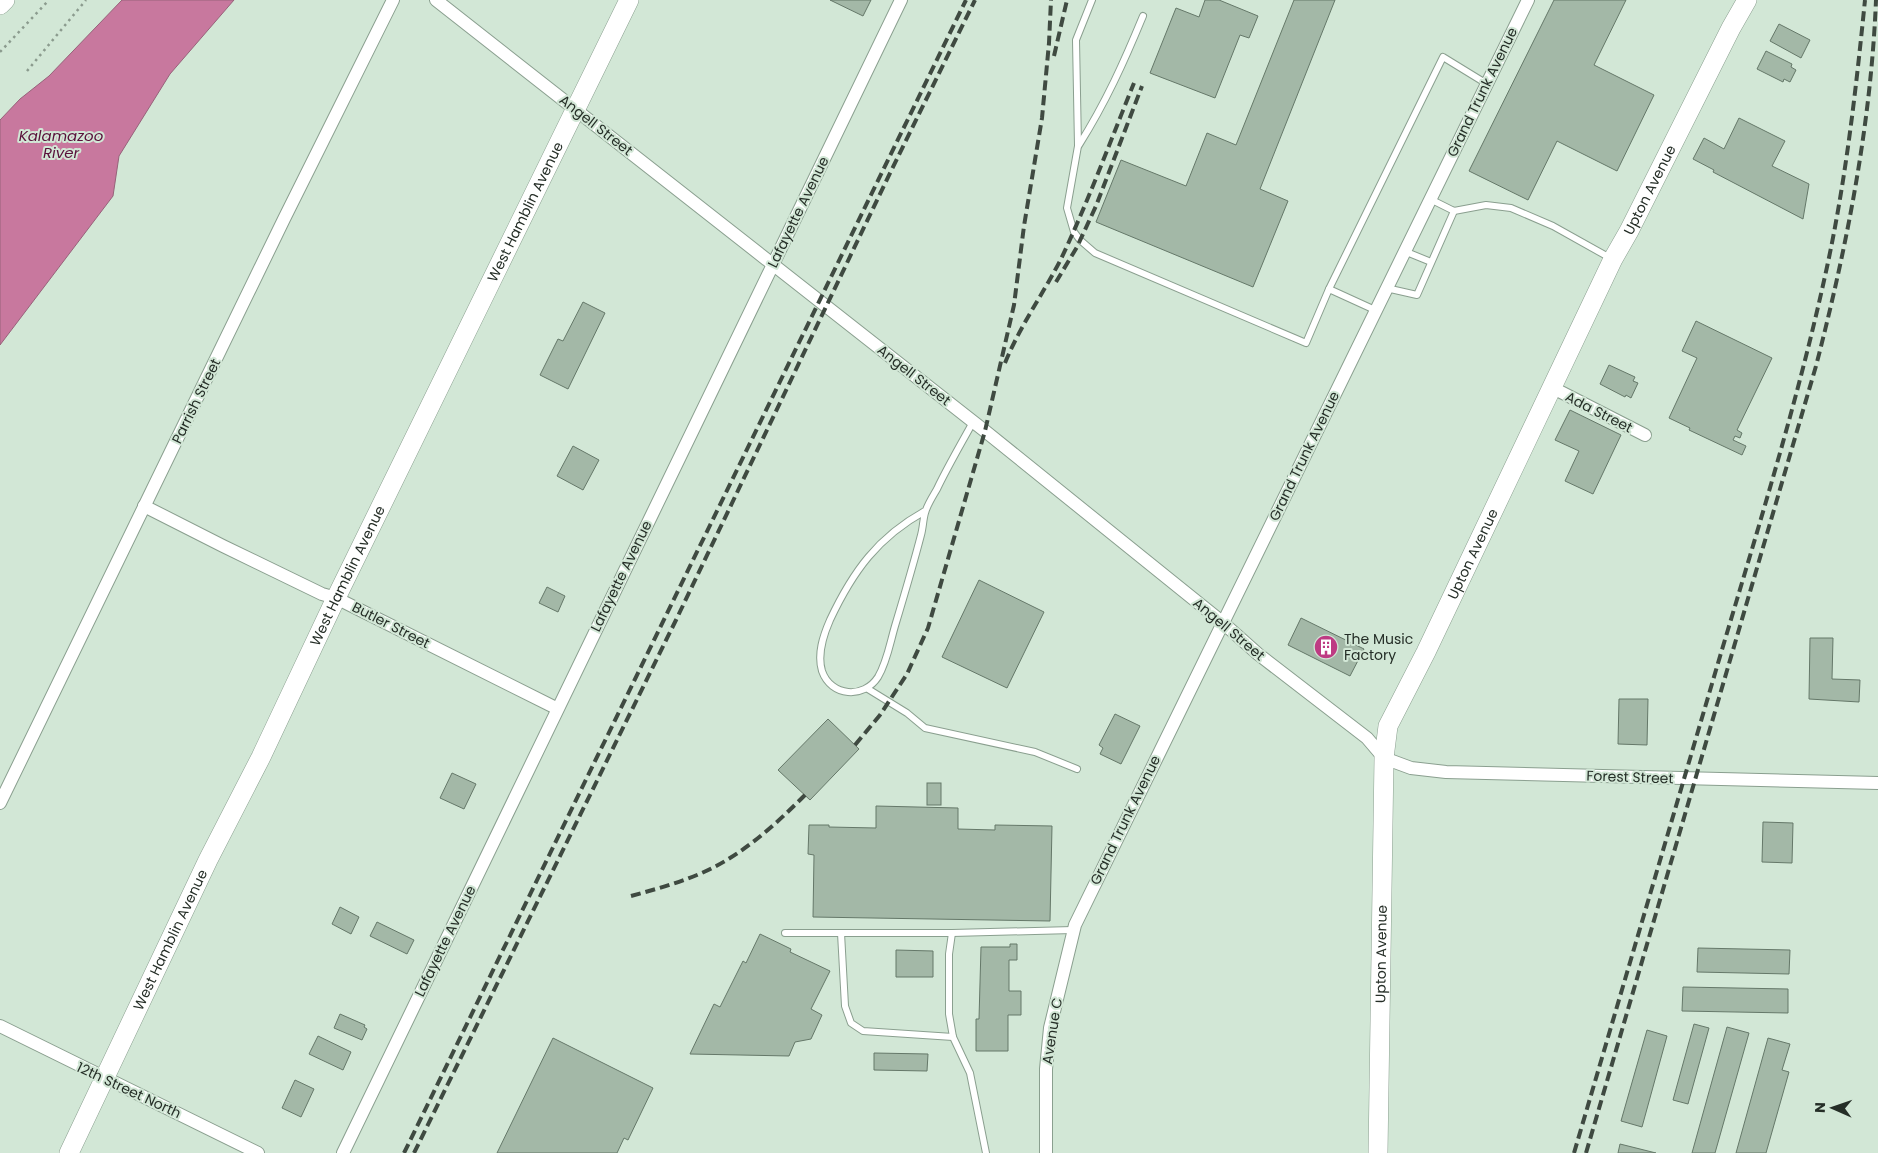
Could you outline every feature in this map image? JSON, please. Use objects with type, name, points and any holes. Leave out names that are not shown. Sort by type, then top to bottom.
[{"type":"street","points":[[0,5],[5,0]]},
{"type":"street","name":"Parrish Street","points":[[0,803],[393,0]]},
{"type":"street","name":"Angell Street","points":[[436,0],[973,422],[1222,622],[1258,654],[1367,738],[1384,758]]},
{"type":"street","name":"West Hamblin Avenue","points":[[69,1153],[204,868],[261,757],[336,598],[629,0]]},
{"type":"street","name":"Lafayette Avenue","points":[[343,1153],[556,708],[901,0]]},
{"type":"street","name":"Grand Trunk Avenue","points":[[1080,912],[1528,0]]},
{"type":"street","name":"Upton Avenue","points":[[1378,1153],[1384,758],[1388,726],[1426,652],[1613,259],[1747,0]]},
{"type":"street","name":"Ada Street","points":[[1553,388],[1645,435]]},
{"type":"street","name":"Butler Street","points":[[144,506],[322,594],[336,598],[556,708]]},
{"type":"street","name":"Forest Street","points":[[1384,758],[1412,768],[1446,772],[1878,784]]},
{"type":"street","name":"Avenue C","points":[[1046,1153],[1046,1069],[1050,1028],[1073,930],[1080,912]]},
{"type":"street","name":"12th Street North","points":[[0,1026],[104,1079],[153,1100],[258,1153]]},
{"type":"lane","points":[[1092,0],[1076,40],[1078,146],[1067,208],[1074,232],[1080,240],[1096,253],[1306,343],[1329,289],[1443,57],[1487,84]]},
{"type":"lane","points":[[1078,146],[1101,109],[1123,64],[1143,16]]},
{"type":"lane","points":[[1430,199],[1454,211],[1486,206],[1511,208],[1553,226],[1613,259]]},
{"type":"lane","points":[[1386,288],[1417,294],[1454,211]]},
{"type":"lane","points":[[1404,251],[1431,262]]},
{"type":"lane","points":[[1329,289],[1375,310]]},
{"type":"lane","points":[[925,511],[903,523],[874,550],[858,569],[839,601],[825,631],[820,654],[822,671],[828,683],[840,691],[854,693],[868,689],[878,677],[885,661],[921,533],[925,511],[973,422]]},
{"type":"lane","points":[[868,689],[907,713],[925,728],[1035,752],[1077,769]]},
{"type":"lane","points":[[785,933],[952,933],[1073,930]]},
{"type":"lane","points":[[840,933],[845,1006],[851,1023],[864,1031],[953,1038]]},
{"type":"lane","points":[[952,933],[949,954],[949,1014],[953,1038],[970,1073],[986,1153]]},
{"type":"path","points":[[0,52],[49,0]]},
{"type":"path","points":[[27,71],[86,0]]},
{"type":"water","name":"Kalamazoo River","points":[[122,0],[234,0],[170,74],[119,156],[113,196],[0,345],[0,120],[20,99],[49,76]]},
{"type":"building","points":[[830,0],[871,0],[863,16]]},
{"type":"building","points":[[1205,0],[1219,0],[1258,16],[1249,38],[1240,35],[1215,98],[1150,73],[1176,8],[1199,17]]},
{"type":"building","points":[[1294,0],[1335,0],[1260,189],[1288,201],[1253,287],[1096,222],[1121,160],[1186,186],[1207,133],[1236,145]]},
{"type":"building","points":[[1554,0],[1626,0],[1594,65],[1654,95],[1617,171],[1557,141],[1528,200],[1469,171]]},
{"type":"building","points":[[1779,24],[1810,40],[1801,58],[1770,41]]},
{"type":"building","points":[[1766,51],[1792,64],[1791,67],[1796,70],[1790,82],[1784,79],[1783,82],[1757,69]]},
{"type":"building","points":[[1739,118],[1785,141],[1772,166],[1809,184],[1803,219],[1713,172],[1714,170],[1693,159],[1704,138],[1724,149]]},
{"type":"building","points":[[583,302],[605,313],[568,389],[540,375],[558,339],[563,341]]},
{"type":"building","points":[[1696,321],[1772,358],[1737,430],[1742,433],[1740,438],[1735,436],[1733,440],[1746,446],[1742,455],[1689,430],[1690,428],[1669,418],[1697,358],[1682,351]]},
{"type":"building","points":[[1609,365],[1635,377],[1633,381],[1638,383],[1631,398],[1626,395],[1625,397],[1600,384]]},
{"type":"building","points":[[1570,410],[1621,435],[1593,494],[1565,481],[1579,451],[1555,440]]},
{"type":"building","points":[[573,446],[599,460],[583,490],[557,476]]},
{"type":"building","points":[[979,580],[1044,612],[1007,688],[942,657]]},
{"type":"building","points":[[547,587],[565,596],[558,612],[539,603]]},
{"type":"building","name":"The Music Factory","points":[[1301,618],[1364,649],[1350,676],[1288,645]]},
{"type":"building","points":[[1810,638],[1833,638],[1832,679],[1860,680],[1859,702],[1809,699]]},
{"type":"building","points":[[1619,699],[1648,699],[1647,745],[1618,744]]},
{"type":"building","points":[[1115,714],[1140,726],[1121,764],[1100,754],[1103,748],[1099,745]]},
{"type":"building","points":[[828,719],[859,749],[810,800],[778,770]]},
{"type":"building","points":[[452,773],[476,784],[464,809],[440,798]]},
{"type":"building","points":[[927,783],[941,783],[941,805],[927,805]]},
{"type":"building","points":[[876,806],[958,808],[958,829],[995,830],[995,825],[1052,826],[1050,921],[813,917],[814,855],[808,854],[809,825],[876,828]]},
{"type":"building","points":[[1763,822],[1793,823],[1792,863],[1762,862]]},
{"type":"building","points":[[340,907],[359,917],[351,934],[332,924]]},
{"type":"building","points":[[377,922],[414,940],[407,954],[370,936]]},
{"type":"building","points":[[760,934],[791,949],[790,952],[830,971],[811,1009],[822,1015],[811,1039],[795,1042],[789,1056],[690,1054],[714,1004],[720,1007],[743,961],[746,963]]},
{"type":"building","points":[[1010,944],[1017,944],[1017,960],[1009,960],[1009,991],[1021,991],[1021,1015],[1008,1015],[1008,1051],[976,1051],[976,1019],[979,1019],[981,947],[1010,947]]},
{"type":"building","points":[[1698,948],[1790,950],[1789,974],[1697,972]]},
{"type":"building","points":[[896,950],[933,951],[933,977],[896,977]]},
{"type":"building","points":[[1683,987],[1788,989],[1788,1013],[1682,1011]]},
{"type":"building","points":[[340,1014],[365,1025],[364,1027],[367,1029],[362,1040],[334,1028]]},
{"type":"building","points":[[1694,1024],[1709,1028],[1688,1104],[1673,1100]]},
{"type":"building","points":[[1727,1027],[1749,1033],[1715,1153],[1692,1153]]},
{"type":"building","points":[[1647,1030],[1667,1036],[1642,1127],[1621,1121]]},
{"type":"building","points":[[318,1036],[351,1052],[343,1070],[309,1054]]},
{"type":"building","points":[[553,1038],[653,1088],[628,1140],[624,1138],[617,1153],[497,1153]]},
{"type":"building","points":[[1768,1038],[1790,1044],[1782,1070],[1789,1072],[1766,1153],[1736,1153]]},
{"type":"building","points":[[874,1053],[928,1054],[927,1071],[874,1070]]},
{"type":"building","points":[[295,1080],[314,1089],[301,1117],[282,1108]]},
{"type":"building","points":[[1620,1144],[1656,1153],[1618,1153]]},
{"type":"railway","points":[[404,1153],[966,0]]},
{"type":"railway","points":[[414,1153],[676,620],[975,0]]},
{"type":"railway","points":[[855,745],[880,715],[907,674],[928,628],[985,431],[1014,305],[1024,226],[1042,118],[1051,0]]},
{"type":"railway","points":[[1054,56],[1067,0]]},
{"type":"railway","points":[[1574,1153],[1764,509],[1804,364],[1827,267],[1840,201],[1865,0]]},
{"type":"railway","points":[[1586,1153],[1816,366],[1838,276],[1856,185],[1869,93],[1876,0]]},
{"type":"railway","points":[[1005,363],[1061,259],[1090,194],[1134,83]]},
{"type":"railway","points":[[1056,282],[1077,247],[1096,206],[1142,86]]},
{"type":"railway","points":[[631,896],[689,878],[727,860],[755,841],[805,795]]},
{"type":"place","name":"The Music Factory","points":[[1326,647]]}]
